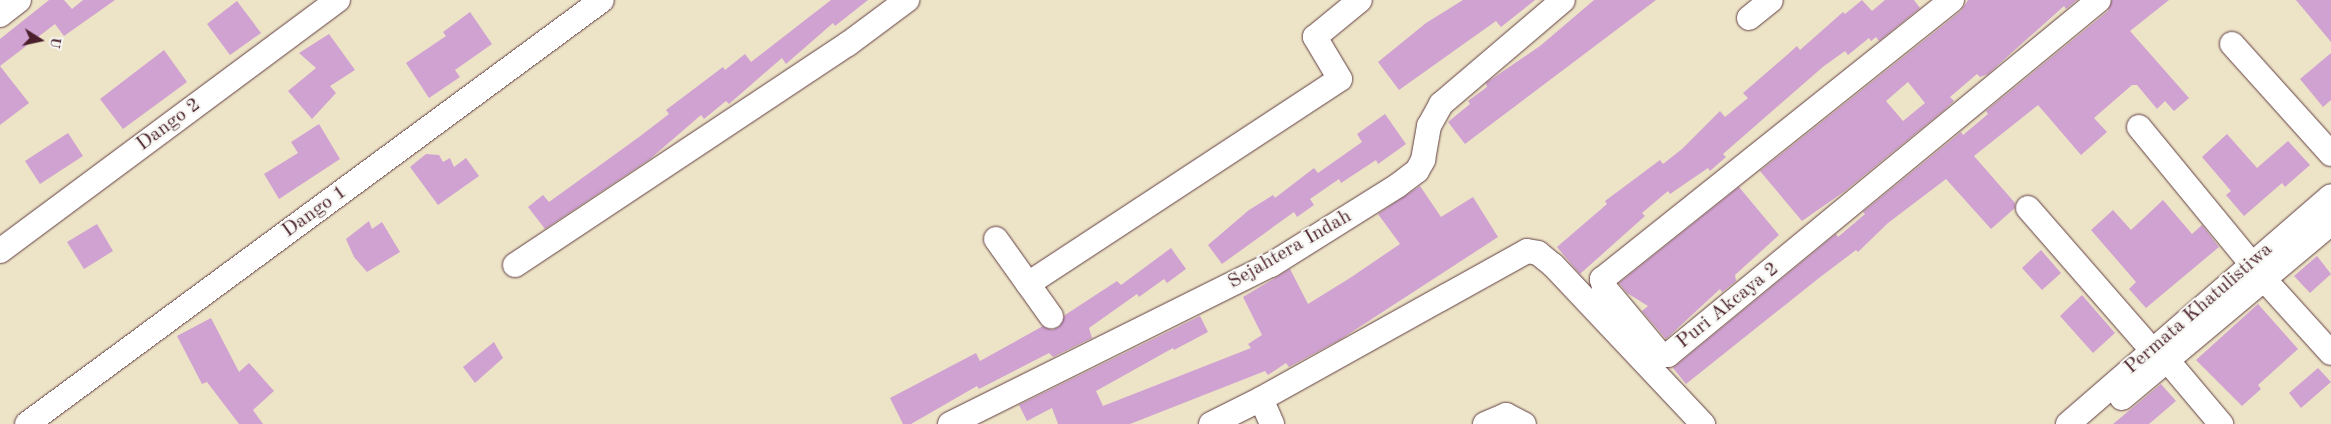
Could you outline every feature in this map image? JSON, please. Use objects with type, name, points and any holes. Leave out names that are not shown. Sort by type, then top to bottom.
[{"type":"street","points":[[0,15],[19,0]]},
{"type":"street","name":"Dango 2","points":[[0,251],[338,0]]},
{"type":"street","name":"Dango 1","points":[[28,424],[602,0]]},
{"type":"street","points":[[515,265],[840,49],[907,0]]},
{"type":"street","points":[[1028,284],[1340,79],[1314,37],[1360,0]]},
{"type":"street","name":"Sejahtera Indah","points":[[950,424],[1271,265],[1397,186],[1417,171],[1423,160],[1429,126],[1441,104],[1563,0]]},
{"type":"street","points":[[1749,18],[1771,0]]},
{"type":"street","name":"Puri Akcaya 2","points":[[1952,0],[1602,279],[1604,287],[1660,354],[1668,355],[2100,0]]},
{"type":"street","points":[[2232,44],[2331,154]]},
{"type":"street","points":[[2139,128],[2258,270],[2331,353]]},
{"type":"street","name":"Permata Khatulistiwa","points":[[2068,424],[2160,355],[2258,270],[2331,196]]},
{"type":"street","points":[[2028,208],[2221,424]]},
{"type":"street","points":[[2258,270],[2331,223]]},
{"type":"street","points":[[996,240],[1051,316]]},
{"type":"street","points":[[1211,424],[1261,399],[1527,251],[1538,254],[1552,265],[1703,424]]},
{"type":"street","points":[[2092,424],[2160,355]]},
{"type":"street","points":[[1261,399],[1272,424]]},
{"type":"street","points":[[1485,424],[1506,415],[1524,424]]},
{"type":"building","points":[[49,0],[64,0],[72,9],[83,0],[115,0],[64,36],[55,24],[0,66],[0,39]]},
{"type":"building","points":[[831,0],[868,0],[835,26],[833,23],[786,64],[782,58],[729,104],[726,101],[704,119],[701,115],[650,159],[545,229],[528,207],[543,195],[549,202],[669,114],[666,110],[723,67],[725,70],[745,54],[751,62]]},
{"type":"building","points":[[1463,0],[1535,0],[1501,27],[1496,21],[1399,90],[1378,62],[1426,23]]},
{"type":"building","points":[[1594,0],[1656,0],[1465,144],[1448,122],[1470,104],[1468,101],[1487,87],[1486,83],[1540,46]]},
{"type":"building","points":[[1862,0],[1872,11],[1885,0],[1914,0],[1920,8],[1879,41],[1876,37],[1871,41],[1869,38],[1848,55],[1845,51],[1824,66],[1723,154],[1726,157],[1710,171],[1708,168],[1670,194],[1668,191],[1642,213],[1645,216],[1580,274],[1557,247],[1607,204],[1605,201],[1660,160],[1663,164],[1682,149],[1720,111],[1725,117],[1748,98],[1743,93],[1797,46],[1800,50],[1843,12],[1845,14]]},
{"type":"building","points":[[1968,0],[2077,0],[2066,9],[2064,6],[1988,74],[1980,77],[1977,74],[1950,97],[1954,101],[1943,111],[1845,191],[1802,221],[1760,171],[1961,11]],"holes":[[[1908,82],[1925,103],[1903,121],[1886,101]]]},
{"type":"building","points":[[2112,0],[2169,0],[2130,31],[2189,98],[2174,111],[2165,101],[2157,109],[2137,85],[2132,85],[2094,118],[2107,132],[2081,155],[2038,105],[1974,156],[2015,203],[2015,208],[1991,229],[1946,179],[1888,223],[1858,252],[1856,250],[1819,278],[1686,384],[1673,368],[1836,234],[1838,237],[1865,214],[1863,212],[1961,132],[1963,135],[1988,114],[1986,111],[2108,11]]},
{"type":"building","points":[[2296,0],[2331,0],[2331,42]]},
{"type":"building","points":[[237,1],[261,33],[230,55],[207,24]]},
{"type":"building","points":[[470,12],[492,44],[455,70],[460,77],[429,98],[406,63],[446,36],[443,32]]},
{"type":"building","points":[[329,34],[355,70],[330,86],[336,93],[312,119],[288,91],[316,68],[299,53]]},
{"type":"building","points":[[164,50],[187,82],[123,129],[100,99]]},
{"type":"building","points":[[2331,53],[2331,100],[2323,107],[2300,79]]},
{"type":"building","points":[[0,66],[29,103],[0,125]]},
{"type":"building","points":[[1385,114],[1406,144],[1378,164],[1376,160],[1341,183],[1339,179],[1310,199],[1314,205],[1297,217],[1294,212],[1222,264],[1208,245],[1249,210],[1273,195],[1275,198],[1314,168],[1318,173],[1362,142],[1357,134]]},
{"type":"building","points":[[319,124],[340,159],[279,199],[264,174],[298,153],[291,142]]},
{"type":"building","points":[[68,133],[83,156],[40,184],[25,161]]},
{"type":"building","points":[[2227,134],[2257,168],[2288,141],[2310,165],[2285,187],[2282,183],[2244,216],[2226,195],[2231,191],[2202,157]]},
{"type":"building","points":[[426,154],[439,155],[443,162],[450,158],[454,167],[466,158],[479,176],[438,205],[410,167]]},
{"type":"building","points":[[1420,186],[1441,217],[1473,197],[1498,237],[1341,339],[1289,367],[1286,363],[1268,375],[1265,371],[1130,424],[1058,424],[1052,408],[1027,421],[1019,405],[1200,316],[1208,332],[1174,350],[1173,348],[1096,391],[1103,406],[1251,348],[1248,344],[1262,335],[1243,297],[1290,269],[1308,304],[1350,278],[1400,244],[1378,214]]},
{"type":"building","points":[[1739,187],[1779,235],[1735,275],[1736,281],[1722,292],[1720,289],[1666,339],[1642,311],[1648,306],[1627,293],[1619,283]]},
{"type":"building","points":[[2163,200],[2192,234],[2202,225],[2219,247],[2146,308],[2129,289],[2136,282],[2091,230],[2113,210],[2131,230]]},
{"type":"building","points":[[369,221],[372,229],[382,222],[400,252],[367,272],[354,257],[346,239]]},
{"type":"building","points":[[97,224],[113,251],[84,269],[67,242]]},
{"type":"building","points":[[1171,248],[1186,269],[1167,283],[1164,279],[1139,297],[1137,294],[1089,328],[1092,338],[1053,357],[1049,353],[979,389],[977,386],[911,424],[903,424],[890,398],[976,353],[980,361],[1043,326],[1052,330],[1059,327],[1065,315],[1117,281],[1121,285]]},
{"type":"building","points":[[2041,250],[2061,273],[2042,290],[2022,268]]},
{"type":"building","points":[[2317,256],[2331,274],[2310,293],[2294,276]]},
{"type":"building","points":[[2082,295],[2115,333],[2093,353],[2060,316]]},
{"type":"building","points":[[2258,304],[2298,349],[2258,385],[2261,389],[2242,406],[2196,360]]},
{"type":"building","points":[[211,318],[239,372],[249,363],[274,391],[253,410],[263,424],[239,424],[207,382],[202,384],[177,336]]},
{"type":"building","points":[[494,342],[503,358],[475,383],[463,367]]},
{"type":"building","points":[[2318,368],[2331,382],[2301,408],[2289,393]]},
{"type":"building","points":[[2161,384],[2176,401],[2149,424],[2113,424]]}]
